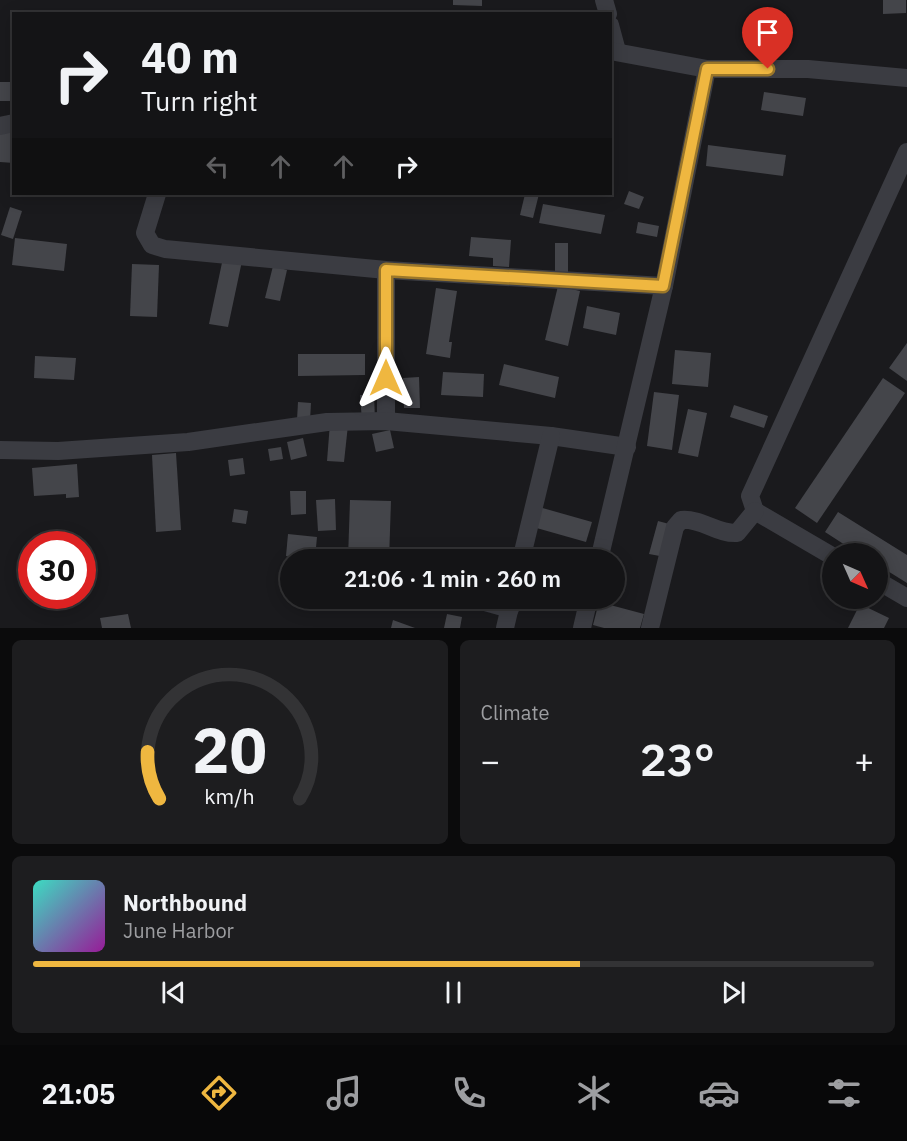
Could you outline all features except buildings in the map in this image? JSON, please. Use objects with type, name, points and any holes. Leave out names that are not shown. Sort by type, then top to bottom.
[{"type":"street","points":[[614,51],[707,69],[808,69],[907,78]]},
{"type":"street","points":[[602,549],[663,286],[707,69]]},
{"type":"street","points":[[822,550],[755,511],[750,496],[907,152]]},
{"type":"street","points":[[157,195],[145,233],[152,245],[165,249],[386,270],[663,286]]},
{"type":"street","points":[[386,270],[386,422]]},
{"type":"street","points":[[0,450],[58,451],[177,443],[327,422],[386,422],[551,436],[627,447]]},
{"type":"street","points":[[524,549],[551,436]]},
{"type":"street","points":[[650,628],[675,527],[681,520],[690,519],[728,533],[737,533],[755,511]]},
{"type":"street","points":[[888,587],[907,598]]},
{"type":"street","points":[[505,628],[510,609]]},
{"type":"street","points":[[582,628],[586,609]]},
{"type":"route","points":[[386,378],[386,270],[663,286],[707,69],[768,69]]}]
